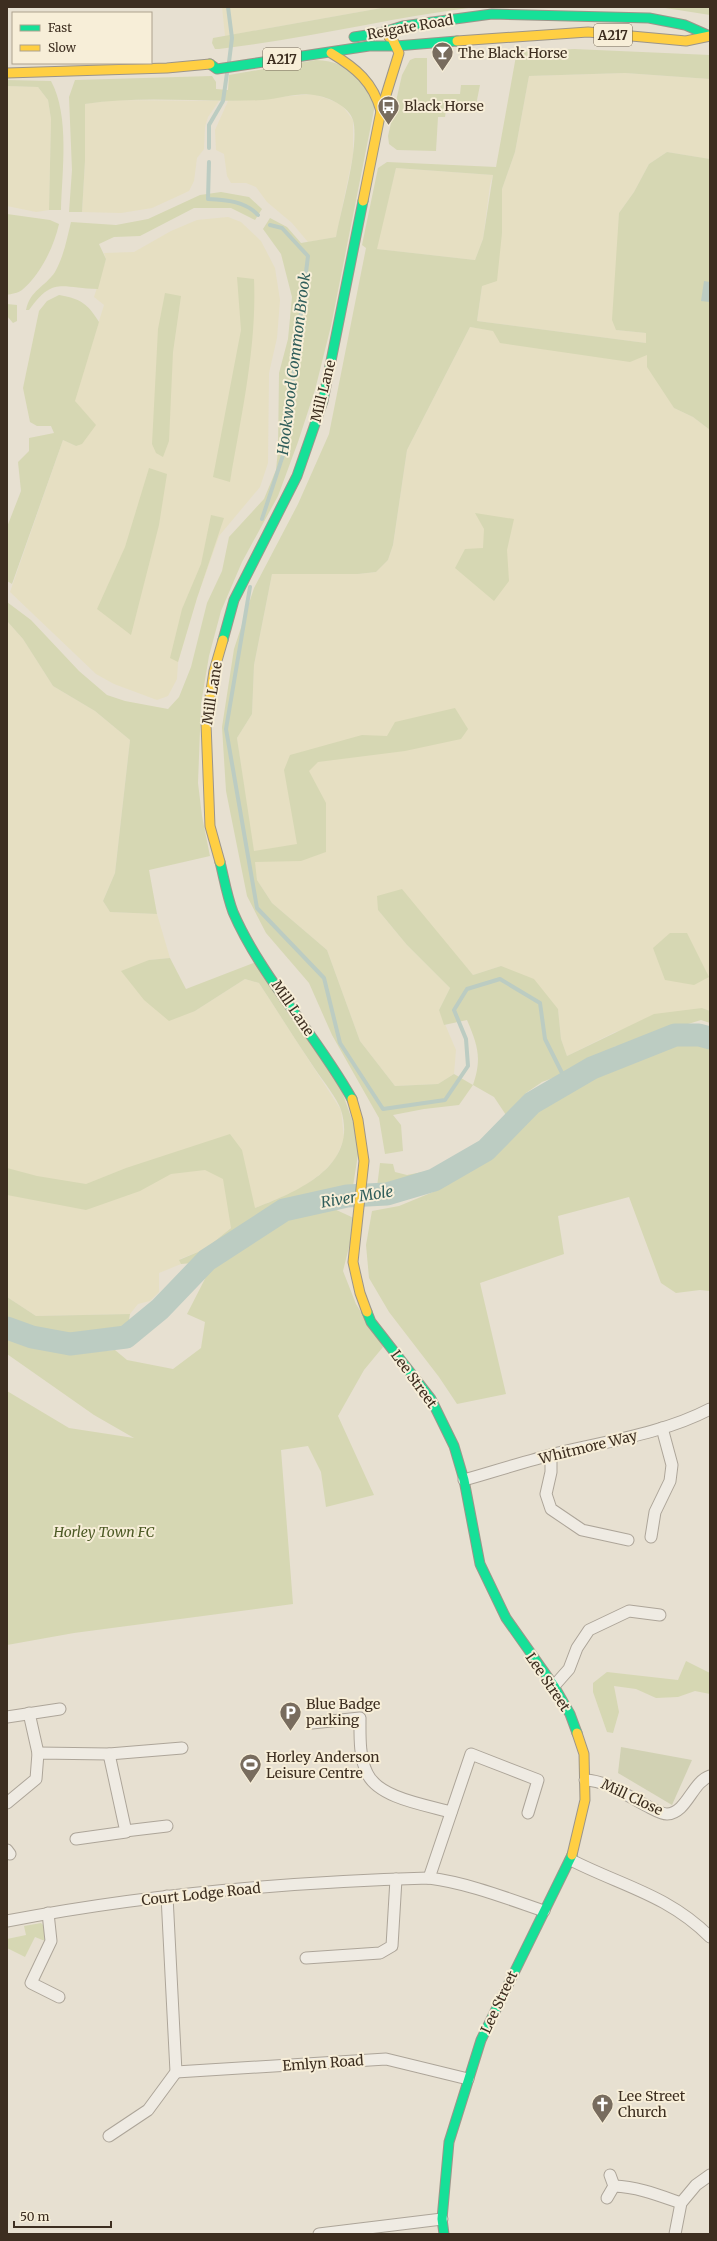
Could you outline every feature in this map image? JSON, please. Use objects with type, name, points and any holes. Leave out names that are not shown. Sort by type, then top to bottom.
[{"type":"street","points":[[492,14],[503,7]]},
{"type":"street","points":[[588,11],[588,32]]},
{"type":"street","name":"Reigate Road","points":[[342,38],[380,33],[402,26],[492,14],[588,11],[649,18],[685,25],[710,36]]},
{"type":"street","name":"Reigate Road","points":[[208,63],[217,69],[331,53],[369,46],[396,46],[588,32],[686,41],[710,36]]},
{"type":"street","points":[[380,33],[392,38],[396,46]]},
{"type":"street","name":"Mill Lane","points":[[353,1262],[364,1161],[358,1120],[352,1099],[337,1072],[257,956],[233,910],[210,826],[206,759],[206,723],[214,671],[234,600],[296,476],[323,401],[381,111],[399,53],[396,46]]},
{"type":"street","name":"Mill Lane","points":[[331,53],[350,64],[371,84],[377,94],[381,111]]},
{"type":"street","points":[[7,73],[167,68],[208,63],[215,56]]},
{"type":"street","name":"Lee Street","points":[[353,1262],[360,1293],[371,1322],[431,1399],[454,1446],[464,1480],[480,1564],[490,1588],[506,1618],[554,1686],[570,1714],[584,1754],[585,1780],[581,1829],[571,1860],[544,1911],[481,2040],[449,2142],[442,2219],[444,2234]]},
{"type":"street","name":"Whitmore Way","points":[[464,1480],[551,1455],[662,1428],[698,1416],[710,1409]]},
{"type":"street","points":[[651,1537],[655,1512],[670,1481],[672,1465],[662,1428]]},
{"type":"street","points":[[551,1455],[551,1472],[546,1494],[551,1509],[582,1530],[628,1540]]},
{"type":"street","points":[[554,1686],[569,1668],[577,1648],[589,1630],[629,1611],[660,1615]]},
{"type":"street","points":[[7,1716],[60,1709]]},
{"type":"street","points":[[7,1803],[36,1779],[38,1753],[29,1713]]},
{"type":"street","points":[[312,1723],[360,1718],[363,1762],[366,1772],[376,1785],[394,1795],[451,1812]]},
{"type":"street","points":[[38,1753],[110,1754],[182,1748]]},
{"type":"street","points":[[110,1754],[125,1831]]},
{"type":"street","points":[[429,1878],[471,1754],[538,1780],[528,1813]]},
{"type":"street","name":"Mill Close","points":[[585,1780],[607,1784],[656,1811],[667,1814],[676,1811],[684,1803],[693,1789],[710,1776]]},
{"type":"street","points":[[76,1839],[167,1826]]},
{"type":"street","points":[[571,1860],[659,1898],[681,1912],[710,1937]]},
{"type":"street","name":"Court Lodge Road","points":[[7,1922],[48,1913],[166,1896],[314,1883],[429,1878],[447,1880],[480,1889],[544,1911]]},
{"type":"street","points":[[306,1958],[380,1953],[392,1946],[396,1879]]},
{"type":"street","points":[[109,2136],[148,2110],[176,2072],[166,1896]]},
{"type":"street","points":[[48,1913],[51,1941],[31,1982],[59,1997]]},
{"type":"street","name":"Emlyn Road","points":[[176,2072],[386,2059],[468,2079]]},
{"type":"street","points":[[608,2198],[614,2186],[610,2175]]},
{"type":"street","points":[[675,2234],[681,2203],[696,2185],[710,2175]]},
{"type":"street","points":[[614,2186],[630,2187],[648,2191],[681,2203]]},
{"type":"street","points":[[319,2234],[442,2219]]},
{"type":"shaded area","points":[[222,7],[387,7],[225,36]]},
{"type":"shaded area","points":[[625,73],[710,79],[710,159],[667,152],[649,164],[634,192],[619,213],[616,330],[646,333],[646,343],[477,321],[482,286],[502,233],[502,189],[515,152],[529,76]]},
{"type":"shaded area","points":[[7,86],[38,87],[48,100],[51,119],[49,210],[36,212],[7,206]]},
{"type":"shaded area","points":[[314,94],[341,104],[353,120],[353,155],[336,237],[308,242],[292,223],[267,202],[256,187],[246,183],[231,183],[227,176],[224,154],[216,150],[215,130],[228,101]]},
{"type":"shaded area","points":[[112,100],[219,101],[208,117],[205,127],[204,149],[197,158],[194,181],[189,191],[152,208],[121,213],[82,212],[85,161],[85,104]]},
{"type":"shaded area","points":[[396,168],[493,175],[490,185],[483,239],[475,260],[376,249]]},
{"type":"shaded area","points":[[228,217],[241,222],[261,241],[275,268],[280,300],[277,338],[269,373],[268,463],[260,487],[219,536],[197,598],[178,662],[177,679],[168,696],[157,700],[114,684],[96,674],[10,592],[63,440],[76,446],[74,401],[104,305],[94,297],[106,259],[104,253],[134,252],[171,231],[197,220]]},
{"type":"shaded area","points":[[704,281],[710,282],[710,302],[701,301]]},
{"type":"shaded area","points":[[470,327],[647,355],[674,408],[693,417],[710,430],[710,1011],[702,1008],[615,1032],[567,1056],[561,1039],[558,1009],[501,966],[473,975],[446,944],[378,910],[407,945],[450,988],[439,1010],[456,1050],[454,1074],[438,1084],[395,1086],[360,1041],[327,950],[272,903],[257,880],[237,738],[252,714],[254,665],[272,574],[358,574],[376,572],[388,560],[393,545],[407,450]]},
{"type":"shaded area","points":[[7,621],[23,639],[53,686],[95,711],[130,740],[115,873],[103,901],[110,912],[157,914],[170,958],[149,960],[195,1011],[245,979],[259,983],[341,1110],[344,1139],[336,1158],[323,1172],[299,1190],[255,1208],[205,1249],[180,1259],[181,1264],[159,1273],[159,1292],[150,1301],[138,1304],[130,1314],[36,1316],[7,1297]]},
{"type":"green space","points":[[387,7],[475,7],[251,45],[215,49],[212,43],[213,38]]},
{"type":"green space","points":[[659,7],[710,7],[710,15]]},
{"type":"green space","points":[[574,49],[710,55],[710,79],[625,73],[529,76],[515,152],[502,189],[502,233],[497,281],[482,286],[477,321],[646,343],[646,333],[616,330],[612,320],[619,213],[634,192],[649,164],[667,152],[710,159],[710,430],[693,417],[674,408],[647,367],[647,355],[630,362],[500,343],[493,331],[470,327],[407,450],[393,545],[388,560],[376,572],[358,574],[272,574],[254,665],[252,714],[237,738],[254,851],[297,844],[284,770],[290,755],[362,735],[387,736],[395,722],[455,708],[468,729],[461,739],[405,751],[318,762],[309,771],[326,803],[326,852],[301,861],[255,862],[257,880],[272,903],[327,950],[360,1041],[395,1086],[438,1084],[454,1074],[473,1085],[459,1105],[424,1109],[393,1115],[401,1125],[403,1151],[385,1154],[379,1118],[332,1035],[309,983],[266,933],[247,896],[226,791],[222,727],[234,649],[254,588],[298,504],[329,434],[366,248],[362,245],[378,168],[387,162],[496,167],[516,56],[521,52]],"holes":[[[396,168],[493,175],[483,239],[475,260],[377,249]]]},
{"type":"green space","points":[[415,58],[427,58],[427,94],[460,94],[461,85],[480,85],[475,110],[446,110],[445,117],[438,117],[436,151],[397,150],[389,144],[388,136],[402,75],[410,60]]},
{"type":"green space","points":[[316,60],[338,64],[353,73],[364,86],[375,105],[331,326],[315,390],[278,496],[242,562],[221,611],[209,656],[201,704],[198,783],[202,816],[210,856],[149,870],[157,914],[110,912],[103,901],[115,873],[130,740],[95,711],[53,686],[23,639],[7,621],[7,602],[31,620],[79,671],[107,695],[125,701],[168,709],[179,697],[191,667],[207,603],[222,571],[229,537],[264,499],[276,470],[278,450],[279,373],[288,339],[292,297],[281,254],[263,229],[270,218],[287,227],[301,243],[336,237],[352,161],[354,131],[351,115],[343,106],[320,96],[308,94],[263,100],[241,101],[129,100],[85,104],[85,161],[82,212],[69,212],[72,170],[69,97],[75,80],[212,76],[216,82],[216,89],[228,90],[229,75]]},
{"type":"green space","points":[[7,80],[51,81],[57,95],[61,110],[64,144],[61,210],[49,210],[51,119],[48,100],[38,87],[7,86]]},
{"type":"green space","points":[[221,192],[249,197],[262,209],[255,220],[231,208],[194,208],[140,236],[114,237],[99,244],[106,259],[98,289],[66,286],[52,288],[37,299],[29,310],[26,310],[34,293],[55,272],[67,241],[71,222],[116,225],[148,219],[200,195]]},
{"type":"green space","points":[[7,214],[50,220],[59,224],[50,251],[35,277],[22,290],[17,293],[7,295]]},
{"type":"green space","points":[[237,277],[254,279],[254,305],[251,356],[230,482],[213,477],[241,330]]},
{"type":"green space","points":[[165,293],[181,296],[173,352],[169,441],[163,457],[156,453],[152,444],[158,329]]},
{"type":"green space","points":[[59,295],[73,298],[83,303],[91,310],[99,322],[75,401],[96,425],[82,444],[76,446],[63,440],[12,584],[7,581],[7,527],[21,491],[18,462],[29,451],[29,438],[54,433],[51,426],[37,426],[30,422],[23,388],[39,311],[47,301]]},
{"type":"green space","points":[[7,304],[17,305],[17,321],[13,323],[7,316]]},
{"type":"green space","points":[[149,468],[167,474],[159,525],[131,635],[97,609],[125,547]]},
{"type":"green space","points":[[475,513],[514,519],[507,550],[509,581],[494,601],[455,568],[465,549],[483,548],[484,529]]},
{"type":"green space","points":[[211,515],[224,518],[197,598],[178,662],[170,658],[182,609],[201,564]]},
{"type":"green space","points":[[402,889],[473,975],[501,966],[534,979],[558,1009],[561,1039],[567,1056],[654,1014],[702,1008],[710,1011],[710,1023],[701,1020],[614,1047],[572,1071],[542,1082],[526,1093],[506,1115],[494,1097],[473,1085],[476,1076],[478,1052],[467,1020],[444,1025],[439,1010],[450,988],[407,945],[378,910],[377,896]]},
{"type":"green space","points":[[670,933],[687,933],[709,977],[694,985],[665,980],[653,948]]},
{"type":"green space","points":[[170,958],[186,989],[256,962],[336,1075],[360,1142],[353,1186],[299,1201],[259,1217],[193,1263],[181,1264],[179,1260],[205,1249],[231,1228],[223,1179],[205,1170],[171,1174],[140,1191],[86,1210],[7,1195],[7,1168],[37,1176],[86,1184],[126,1168],[230,1134],[242,1150],[255,1208],[271,1202],[305,1185],[333,1162],[341,1147],[344,1130],[339,1105],[259,983],[245,979],[195,1011],[169,1021],[144,1000],[121,971],[149,960]]},
{"type":"green space","points":[[675,1039],[710,1044],[710,1291],[700,1290],[676,1293],[661,1283],[629,1197],[558,1216],[564,1254],[480,1283],[506,1394],[457,1404],[439,1377],[389,1312],[369,1278],[366,1245],[372,1211],[399,1206],[433,1192],[471,1170],[501,1147],[525,1116],[547,1105],[588,1079]]},
{"type":"green space","points":[[380,1163],[393,1164],[395,1172],[407,1175],[422,1172],[424,1176],[407,1183],[377,1187]]},
{"type":"green space","name":"Horley Town FC","points":[[332,1208],[356,1219],[343,1271],[356,1304],[383,1347],[364,1370],[338,1416],[374,1495],[326,1507],[321,1472],[308,1446],[281,1450],[293,1604],[74,1633],[7,1645],[7,1391],[69,1428],[134,1438],[94,1415],[7,1354],[7,1336],[68,1354],[115,1350],[127,1360],[173,1369],[201,1348],[205,1322],[187,1314],[210,1269],[279,1220]]},
{"type":"green space","points":[[7,1297],[36,1316],[130,1314],[127,1331],[83,1338],[44,1334],[7,1320]]},
{"type":"green space","points":[[686,1661],[710,1673],[710,1694],[695,1691],[678,1697],[656,1698],[636,1689],[614,1686],[619,1712],[613,1733],[607,1732],[593,1692],[593,1683],[607,1672],[678,1680]]},
{"type":"green space","points":[[621,1747],[692,1760],[672,1805],[618,1773]]},
{"type":"green space","points":[[41,1923],[45,1927],[47,1936],[45,1941],[35,1937],[25,1957],[7,1948],[7,1939],[26,1935],[24,1926]]},
{"type":"waterway","name":"Hookwood Common Brook","points":[[228,7],[232,38],[229,62]]},
{"type":"waterway","name":"Hookwood Common Brook","points":[[209,148],[209,125],[223,101],[227,73]]},
{"type":"waterway","name":"Hookwood Common Brook","points":[[209,162],[208,199],[235,202],[253,210],[258,215]]},
{"type":"waterway","name":"Hookwood Common Brook","points":[[262,519],[284,452],[308,256],[282,228],[270,225]]},
{"type":"waterway","name":"Hookwood Common Brook","points":[[250,587],[226,729],[257,908],[324,978],[340,1043],[383,1109],[445,1100],[468,1066],[466,1039],[454,1010],[467,989],[500,979],[540,1003],[545,1039],[567,1083]]},
{"type":"waterway","name":"River Mole","points":[[7,1328],[32,1337],[70,1344],[126,1337],[160,1309],[207,1260],[284,1210],[347,1196],[387,1194],[434,1180],[486,1150],[532,1103],[592,1068],[675,1035],[699,1035],[710,1038]]},
{"type":"traffic: fast","points":[[354,37],[380,33],[403,26],[492,14],[649,18],[685,25],[710,36]]},
{"type":"traffic: fast","points":[[210,64],[217,69],[369,46],[396,46],[457,41]]},
{"type":"traffic: fast","points":[[223,640],[234,600],[297,476],[323,401],[363,201]]},
{"type":"traffic: fast","points":[[220,862],[233,912],[258,960],[323,1052],[352,1099]]},
{"type":"traffic: fast","points":[[367,1312],[371,1322],[431,1399],[454,1446],[464,1480],[480,1564],[506,1618],[554,1686],[570,1714],[577,1733]]},
{"type":"traffic: fast","points":[[444,2234],[442,2219],[449,2142],[481,2040],[572,1855]]},
{"type":"traffic: slow","points":[[457,41],[588,32],[686,41],[710,36]]},
{"type":"traffic: slow","points":[[363,201],[381,111],[399,53],[392,38],[389,37]]},
{"type":"traffic: slow","points":[[331,53],[356,70],[373,92],[381,111]]},
{"type":"traffic: slow","points":[[7,73],[167,68],[210,64]]},
{"type":"traffic: slow","points":[[220,862],[210,826],[206,723],[214,671],[223,640]]},
{"type":"traffic: slow","points":[[352,1099],[358,1120],[364,1161],[353,1262],[360,1293],[367,1312]]},
{"type":"traffic: slow","points":[[572,1855],[585,1800],[584,1754],[577,1733]]},
{"type":"place","name":"The Black Horse","points":[[442,72]]},
{"type":"place","name":"Black Horse","points":[[389,126]]},
{"type":"place","name":"Blue Badge parking","points":[[291,1732]]},
{"type":"place","name":"Horley Anderson Leisure Centre","points":[[251,1784]]},
{"type":"place","name":"Lee Street Church","points":[[602,2124]]}]
